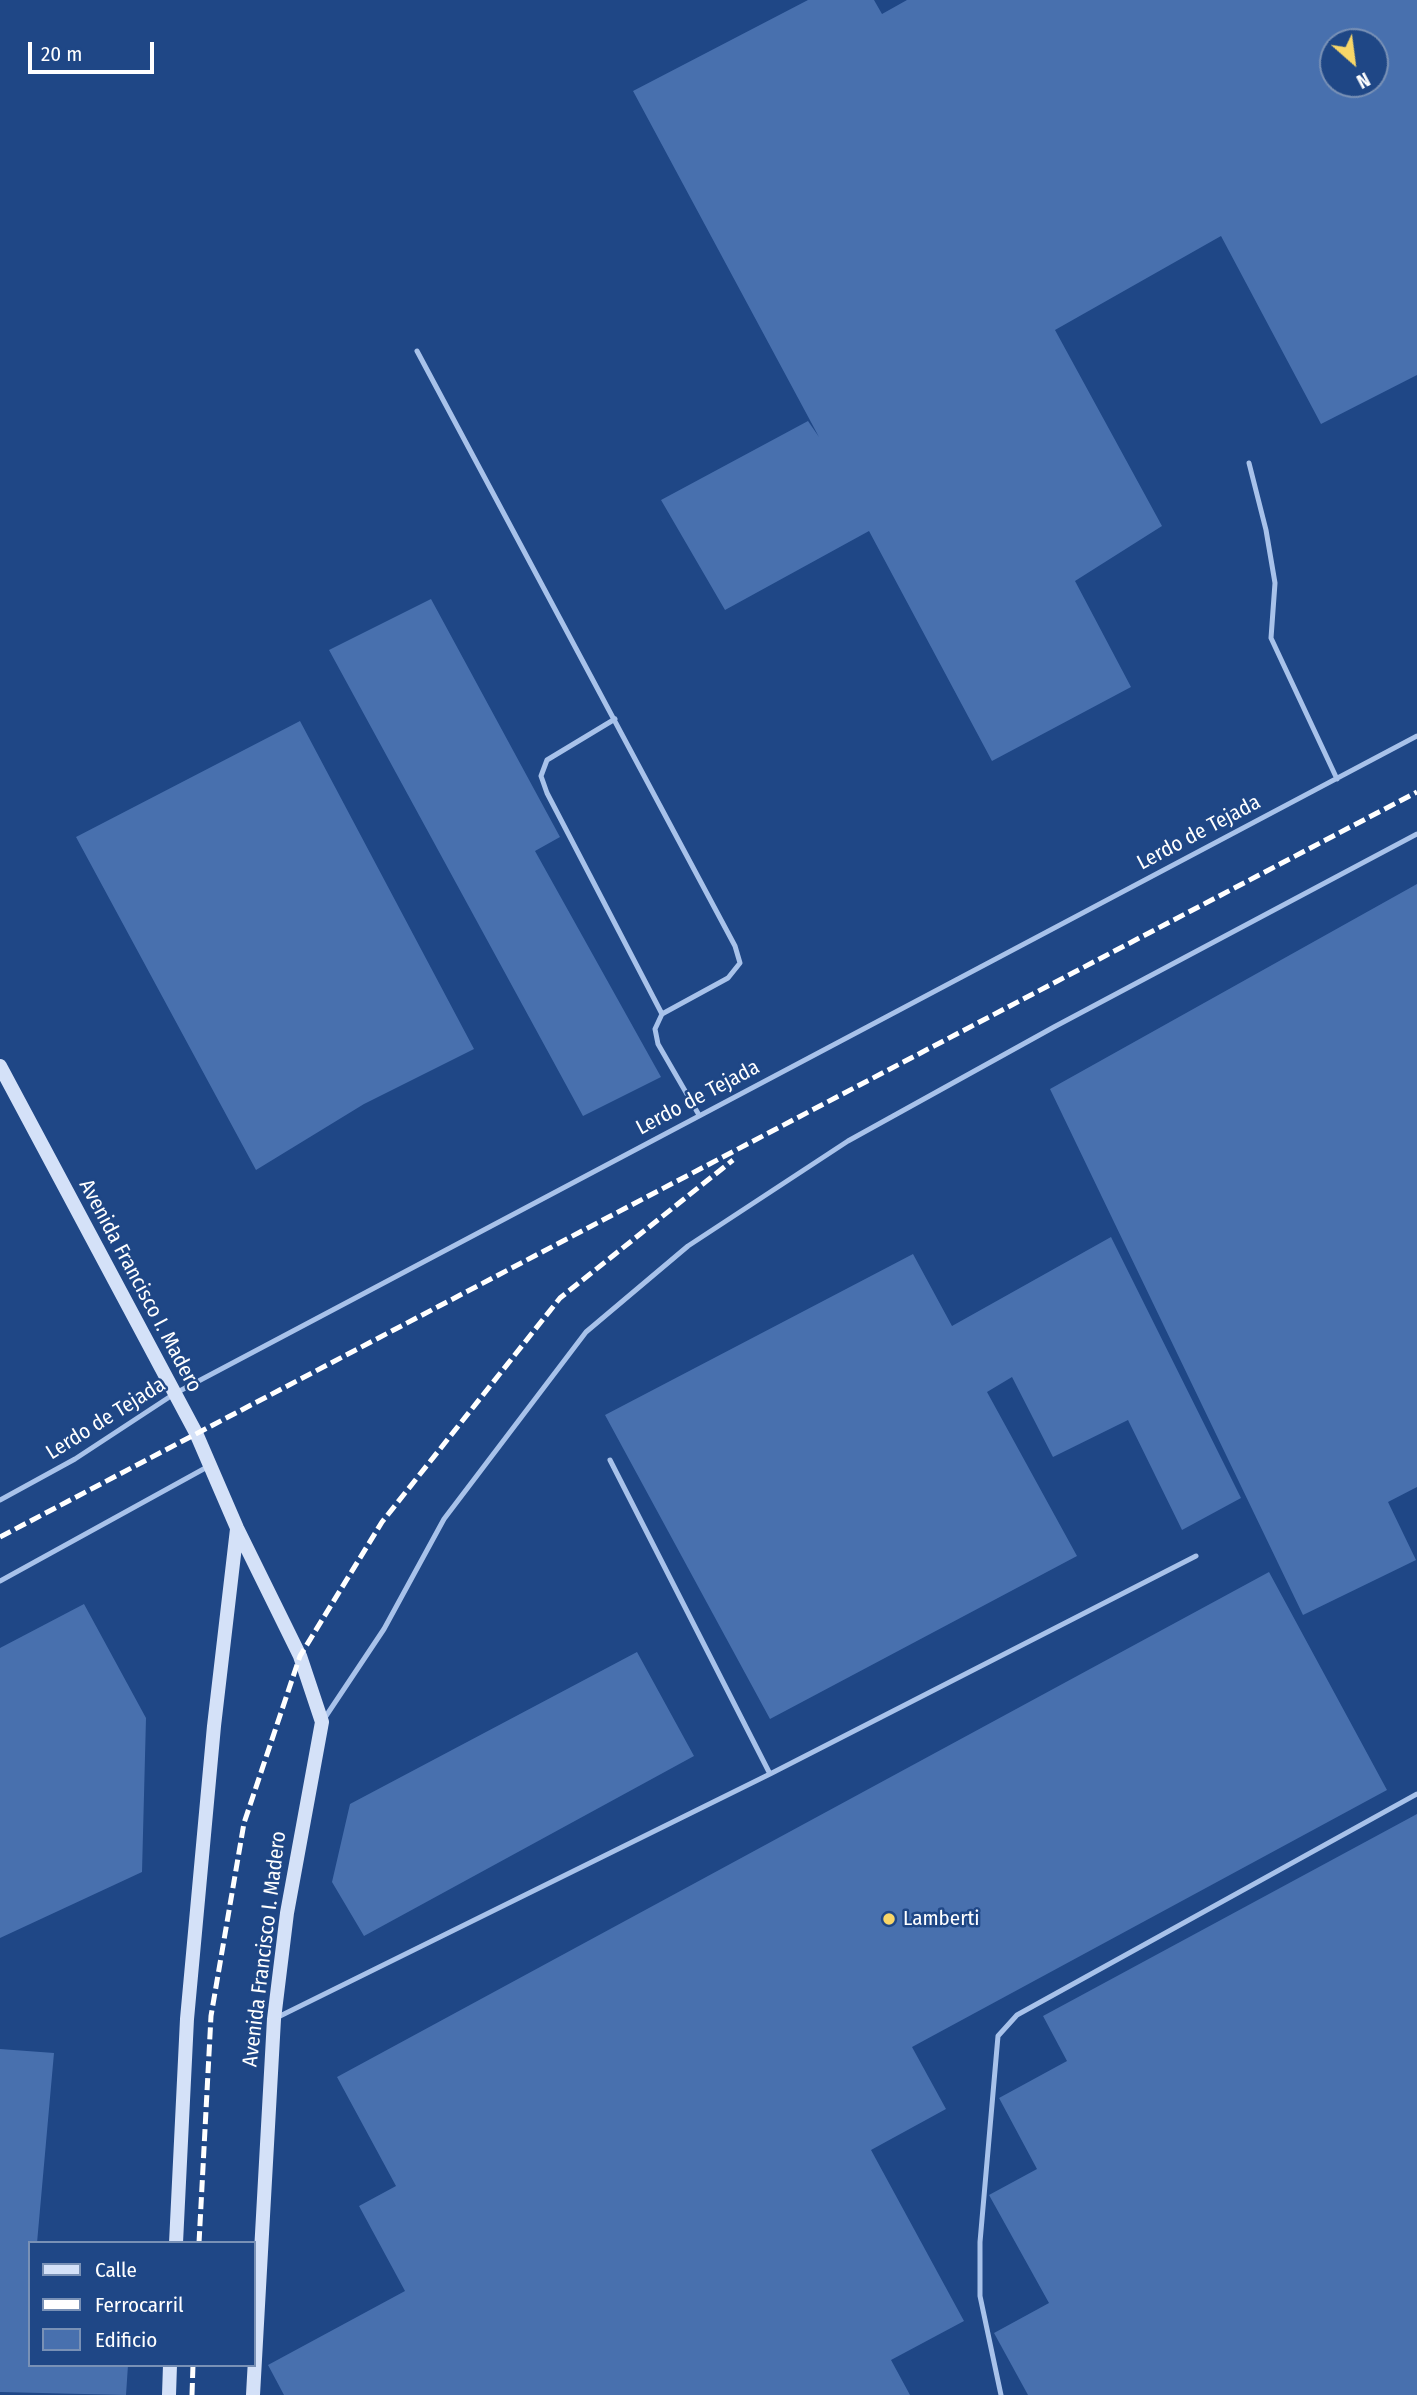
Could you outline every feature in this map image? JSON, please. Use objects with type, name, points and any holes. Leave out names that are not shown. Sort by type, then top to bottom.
[{"type":"street","name":"Avenida Francisco I. Madero","points":[[0,1066],[196,1433],[237,1528],[300,1656],[322,1722],[287,1913],[274,2019],[256,2341]]},
{"type":"street","points":[[176,2241],[187,2019],[214,1726],[237,1528]]},
{"type":"street","points":[[169,2395],[170,2367]]},
{"type":"street","name":"Avenida Francisco I. Madero","points":[[253,2395],[255,2367]]},
{"type":"lane","points":[[417,351],[735,946],[740,963],[728,978],[662,1014],[655,1029],[658,1044],[699,1115]]},
{"type":"lane","points":[[1249,463],[1266,530],[1275,583],[1271,638],[1337,779]]},
{"type":"lane","points":[[614,719],[547,760],[541,776],[547,793],[662,1014]]},
{"type":"lane","name":"Lerdo de Tejada","points":[[0,1500],[75,1459],[174,1394],[1417,736]]},
{"type":"lane","points":[[322,1722],[384,1629],[444,1519],[586,1332],[688,1246],[848,1141],[1417,834]]},
{"type":"lane","points":[[610,1460],[770,1774]]},
{"type":"lane","points":[[0,1581],[210,1466]]},
{"type":"lane","points":[[274,2019],[770,1774],[1196,1556]]},
{"type":"lane","points":[[1001,2395],[980,2296],[980,2242],[998,2036],[1017,2015],[1417,1794]]},
{"type":"building","points":[[808,0],[874,0],[882,14],[907,0],[1417,0],[1417,375],[1321,424],[1221,236],[1055,330],[1162,526],[1075,581],[1131,687],[992,761],[869,531],[725,610],[661,500],[808,421],[819,437],[633,91]]},
{"type":"building","points":[[431,599],[560,837],[535,851],[661,1077],[583,1116],[329,650]]},
{"type":"building","points":[[300,721],[474,1049],[364,1104],[256,1170],[76,837]]},
{"type":"building","points":[[1417,884],[1417,1487],[1388,1502],[1416,1560],[1303,1615],[1050,1089]]},
{"type":"building","points":[[1111,1237],[1241,1498],[1182,1530],[1128,1420],[1053,1457],[1012,1377],[987,1392],[1077,1556],[770,1719],[605,1415],[913,1254],[952,1326]]},
{"type":"building","name":"Lamberti","points":[[1269,1572],[1387,1790],[912,2047],[946,2109],[871,2150],[964,2321],[891,2360],[910,2395],[284,2395],[268,2365],[405,2291],[359,2206],[396,2186],[337,2077]]},
{"type":"building","points":[[84,1604],[146,1718],[142,1872],[0,1938],[0,1648]]},
{"type":"building","points":[[637,1652],[694,1756],[364,1936],[332,1882],[350,1804]]},
{"type":"building","points":[[1417,1814],[1417,2395],[1028,2395],[994,2333],[1049,2303],[989,2195],[1037,2169],[999,2098],[1067,2061],[1043,2016]]},
{"type":"building","points":[[0,2049],[54,2053],[37,2241],[28,2241],[28,2367],[128,2367],[126,2395],[0,2392]]},
{"type":"railway","points":[[0,1537],[1417,792]]},
{"type":"railway","points":[[199,2241],[211,2016],[244,1823],[300,1656],[382,1522],[560,1298],[733,1160]]},
{"type":"railway","points":[[192,2395],[193,2367]]},
{"type":"place","name":"Lamberti","points":[[889,1919]]}]
